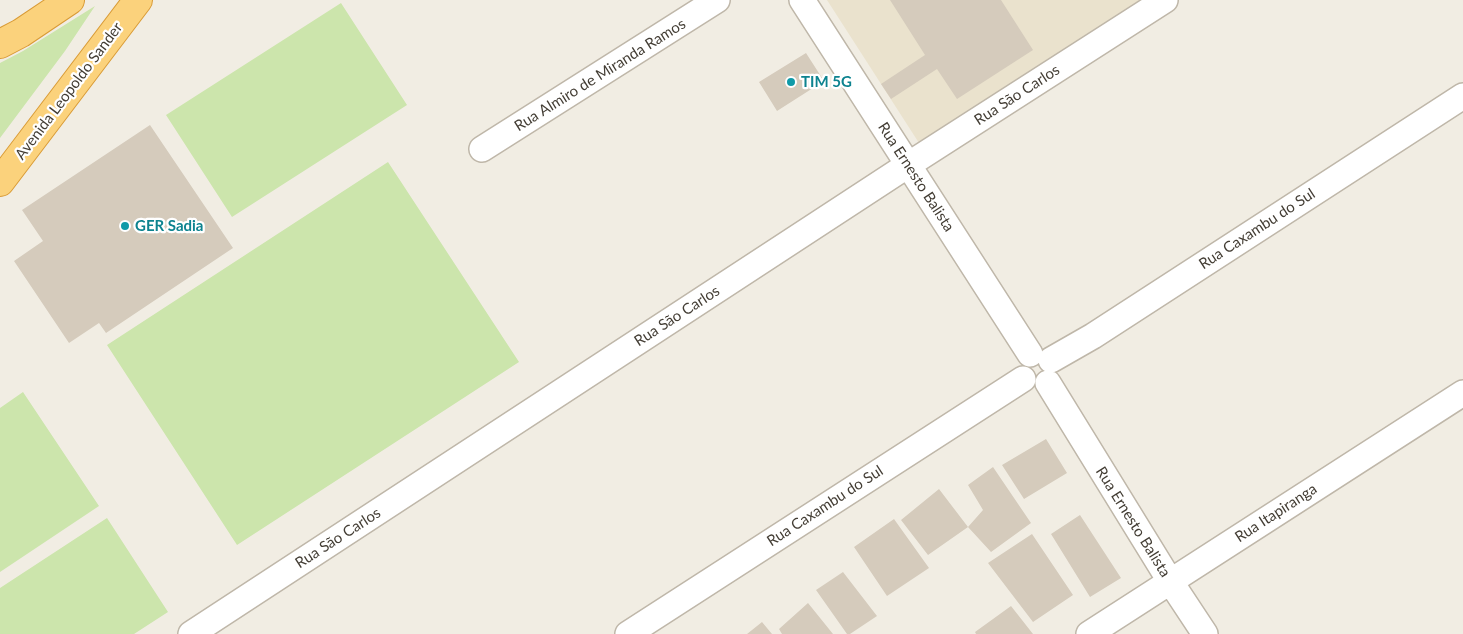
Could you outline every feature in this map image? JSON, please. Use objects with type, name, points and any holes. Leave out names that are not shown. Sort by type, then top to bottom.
[{"type":"highway","points":[[0,44],[21,33],[70,0]]},
{"type":"highway","name":"Avenida Leopoldo Sander","points":[[0,182],[138,0]]},
{"type":"street","name":"Rua Almiro de Miranda Ramos","points":[[482,149],[717,0]]},
{"type":"street","name":"Rua Ernesto Balista","points":[[802,0],[908,165],[1043,366],[1170,581],[1205,634]]},
{"type":"street","name":"Rua São Carlos","points":[[191,634],[224,625],[908,165],[1165,0]]},
{"type":"street","name":"Rua Caxambu do Sul","points":[[628,634],[1023,379],[1026,383],[1037,387],[1043,366],[1094,336],[1463,96]]},
{"type":"street","name":"Rua Itapiranga","points":[[1089,634],[1463,393]]},
{"type":"shaded area","points":[[827,0],[1141,0],[919,143]]},
{"type":"green space","points":[[341,3],[407,105],[232,217],[166,115]]},
{"type":"green space","points":[[95,6],[65,51],[0,138],[0,63],[23,51]]},
{"type":"green space","points":[[388,162],[519,362],[237,545],[107,345]]},
{"type":"green space","points":[[23,392],[99,506],[0,572],[0,408]]},
{"type":"green space","points":[[107,518],[168,612],[134,634],[0,634],[0,588]]},
{"type":"building","points":[[890,0],[1001,0],[1033,50],[957,99],[937,69],[891,99],[881,84],[925,55]]},
{"type":"building","name":"TIM 5G","points":[[806,53],[824,81],[777,111],[759,82]]},
{"type":"building","name":"GER Sadia","points":[[150,125],[233,248],[106,333],[99,323],[69,343],[14,261],[43,241],[22,210]]},
{"type":"building","points":[[1046,439],[1067,473],[1024,499],[1002,465]]},
{"type":"building","points":[[993,467],[1031,523],[991,552],[968,527],[983,510],[968,485]]},
{"type":"building","points":[[939,489],[968,527],[928,555],[901,520]]},
{"type":"building","points":[[1080,515],[1121,578],[1090,597],[1051,534]]},
{"type":"building","points":[[894,519],[929,568],[887,596],[854,547]]},
{"type":"building","points":[[1032,534],[1073,595],[1033,622],[988,563]]},
{"type":"building","points":[[843,572],[877,616],[850,634],[847,634],[816,590]]},
{"type":"building","points":[[808,603],[833,634],[782,634],[779,629]]},
{"type":"building","points":[[1011,606],[1033,634],[976,634],[975,632]]},
{"type":"building","points":[[762,622],[772,634],[747,634]]},
{"type":"place","name":"TIM 5G","points":[[791,82]]},
{"type":"place","name":"GER Sadia","points":[[125,226]]}]
